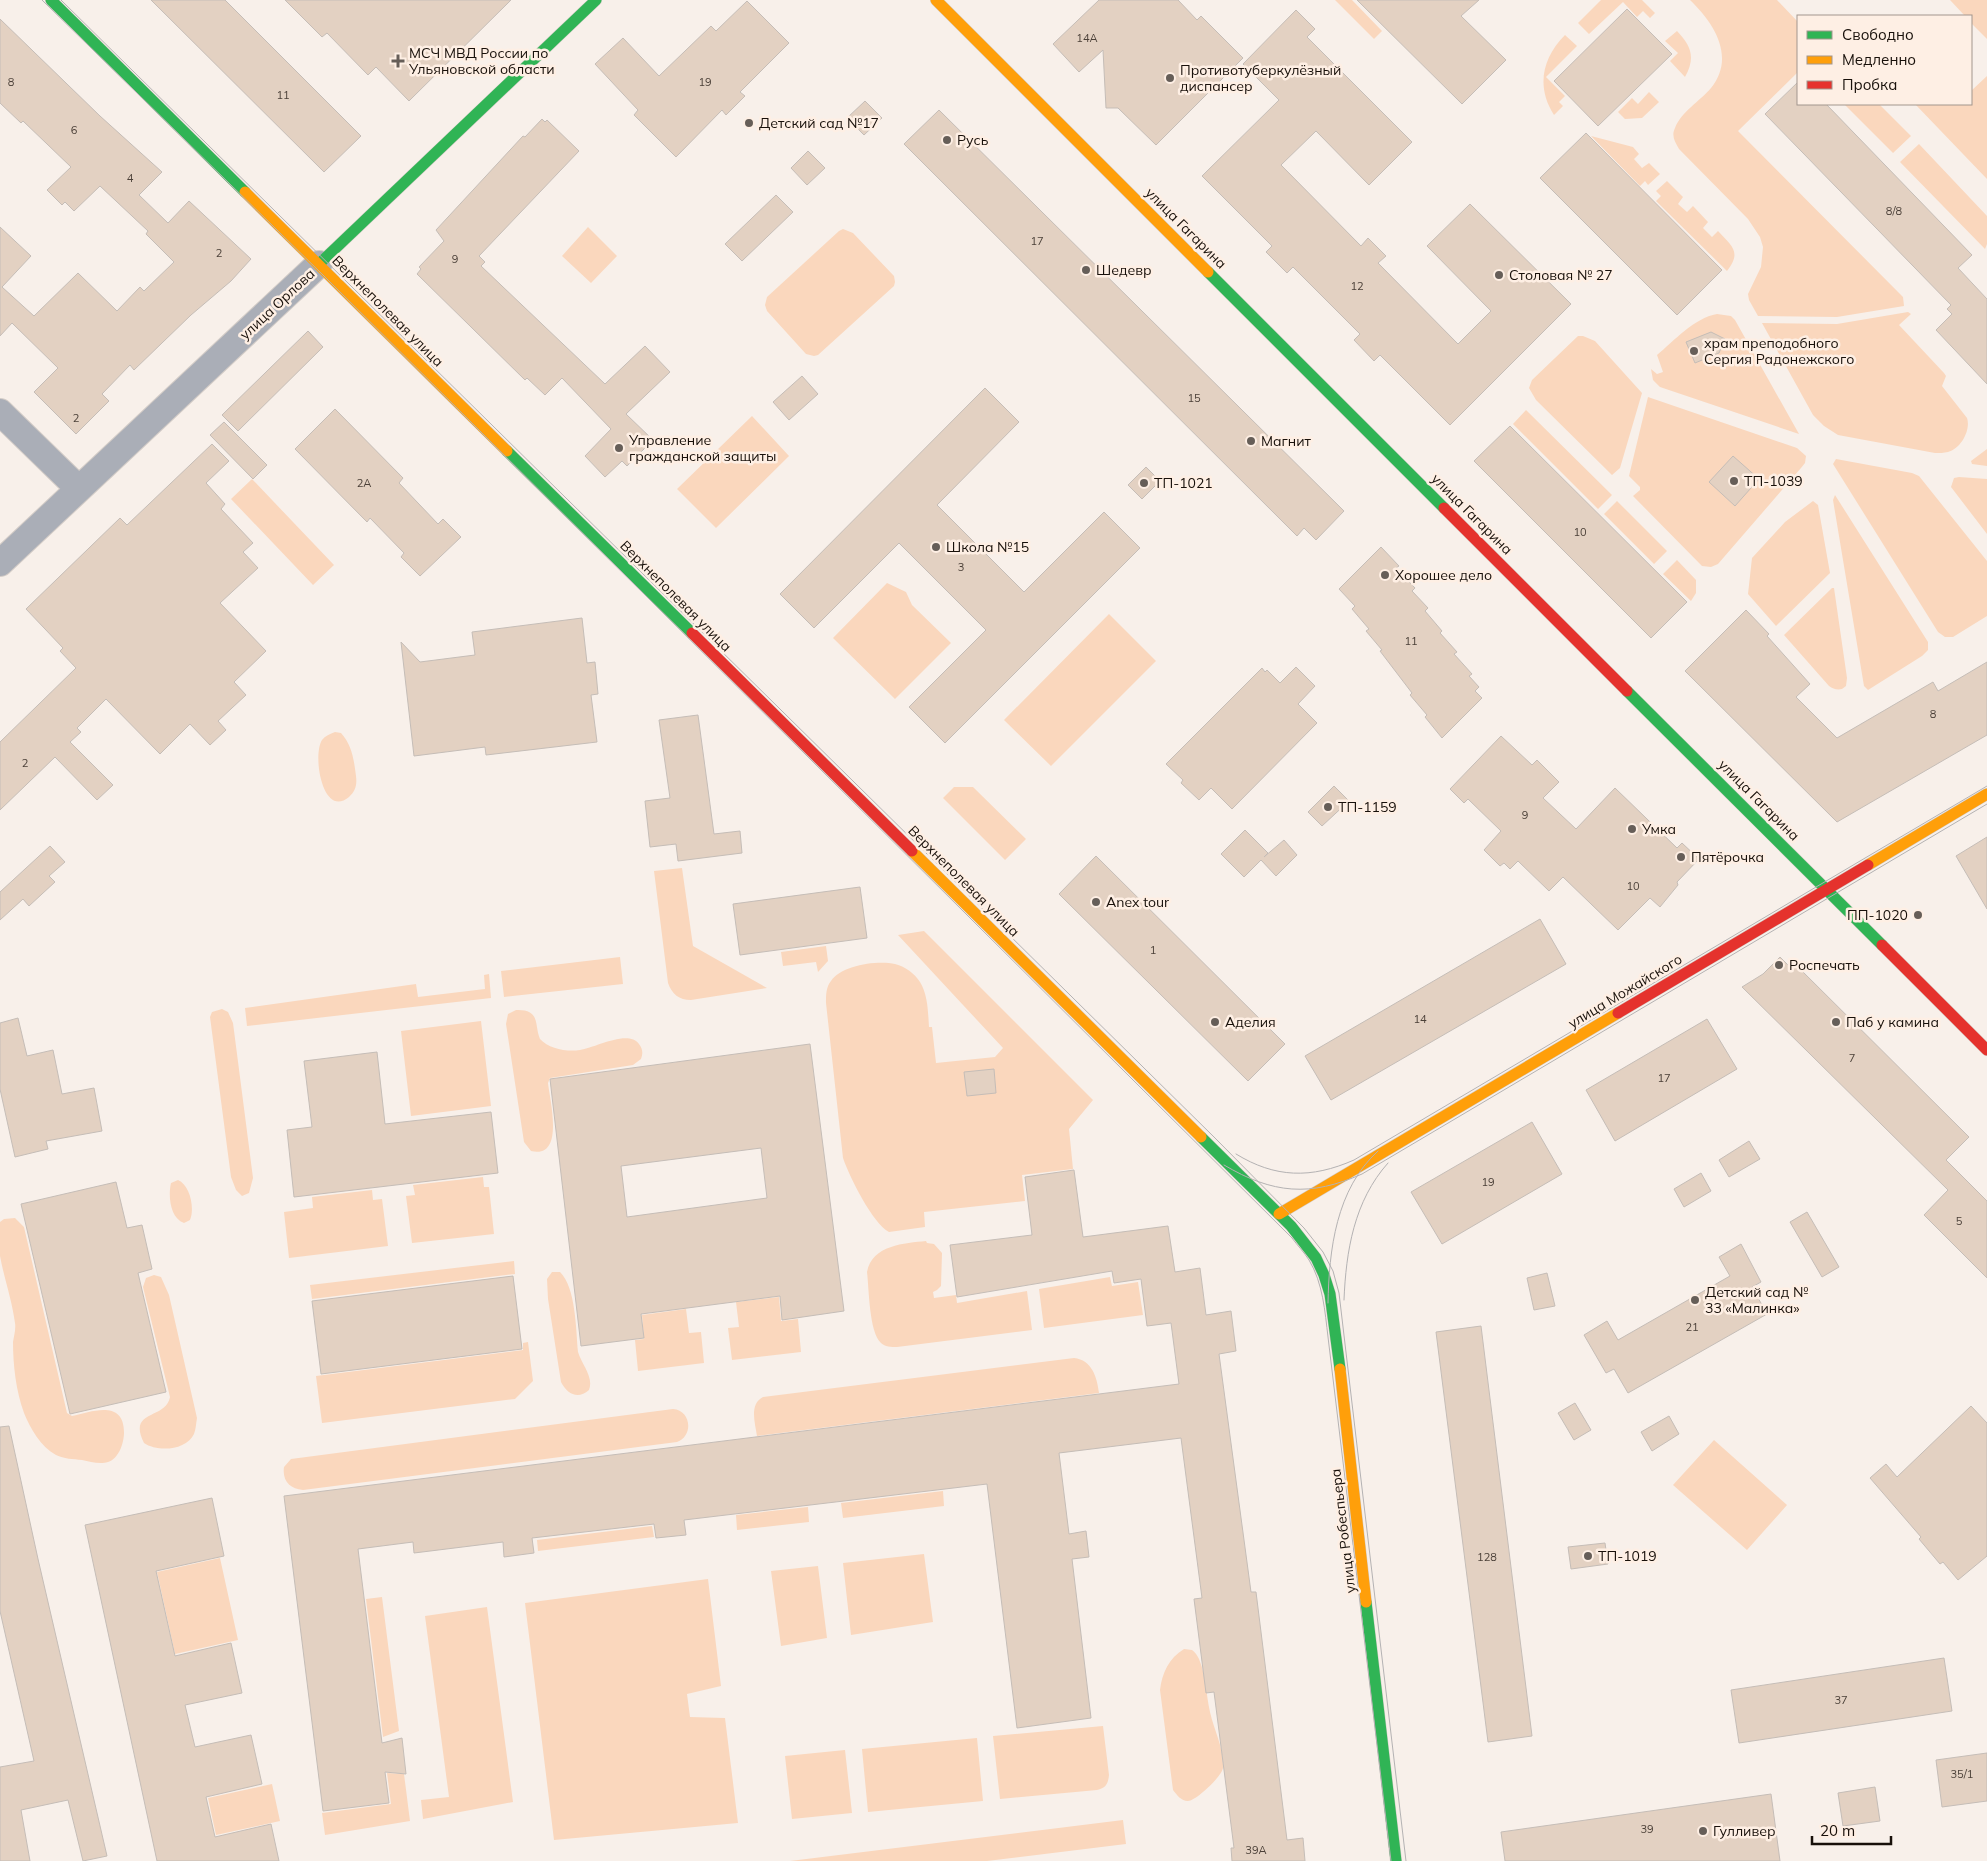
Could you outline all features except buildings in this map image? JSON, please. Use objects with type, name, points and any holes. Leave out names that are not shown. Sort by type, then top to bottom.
[{"type":"street","name":"Верхнеполевая улица","points":[[51,0],[1279,1214]]},
{"type":"street","name":"улица Орлова","points":[[0,563],[319,264],[596,0]]},
{"type":"street","name":"улица Гагарина","points":[[936,0],[1987,1050]]},
{"type":"street","points":[[0,412],[79,489]]},
{"type":"street","name":"улица Можайского","points":[[1279,1214],[1987,794]]},
{"type":"street","name":"улица Робеспьера","points":[[1279,1214],[1309,1246],[1321,1266],[1329,1290],[1396,1861]]},
{"type":"shaded area","points":[[1335,0],[1352,0],[1382,31],[1374,39]]},
{"type":"shaded area","points":[[1601,0],[1642,0],[1655,13],[1650,18],[1643,11],[1637,17],[1623,2],[1589,34],[1578,23]]},
{"type":"shaded area","points":[[1690,0],[1777,0],[1797,21],[1797,73],[1738,131],[1903,297],[1904,306],[1837,317],[1758,316],[1749,300],[1748,294],[1761,267],[1763,247],[1760,237],[1748,219],[1679,149],[1673,134],[1678,122],[1686,112],[1711,88],[1722,64],[1719,41],[1714,30]]},
{"type":"shaded area","points":[[1950,0],[1987,0],[1987,39],[1972,24],[1972,15],[1964,15]]},
{"type":"shaded area","points":[[1677,31],[1686,42],[1690,52],[1690,63],[1685,77],[1670,61],[1678,53],[1665,41]]},
{"type":"shaded area","points":[[1565,35],[1577,46],[1546,77],[1565,96],[1559,102],[1563,106],[1554,115],[1545,94],[1544,73],[1551,53]]},
{"type":"shaded area","points":[[1987,76],[1987,179],[1916,105],[1972,105],[1972,90]]},
{"type":"shaded area","points":[[1649,92],[1659,102],[1642,118],[1625,119],[1618,112],[1632,98],[1638,104]]},
{"type":"shaded area","points":[[1845,105],[1880,105],[1911,136],[1893,153]]},
{"type":"shaded area","points":[[1591,136],[1633,147],[1639,154],[1634,159],[1642,168],[1649,163],[1660,174],[1648,185],[1645,181],[1640,186]]},
{"type":"shaded area","points":[[1919,144],[1987,216],[1987,244],[1985,249],[1900,162]]},
{"type":"shaded area","points":[[1667,181],[1683,197],[1678,204],[1687,212],[1693,206],[1708,222],[1703,228],[1712,237],[1718,231],[1731,245],[1734,259],[1727,271],[1656,201],[1661,196],[1656,191]]},
{"type":"shaded area","points":[[588,227],[617,256],[591,283],[562,256]]},
{"type":"shaded area","points":[[843,229],[853,233],[894,276],[894,286],[818,355],[806,354],[767,311],[765,305],[767,297]]},
{"type":"shaded area","points":[[1908,312],[1911,314],[1899,325],[1944,373],[1946,376],[1942,386],[1967,418],[1968,428],[1964,438],[1957,447],[1948,452],[1935,453],[1838,435],[1824,426],[1813,415],[1762,323],[1837,324]]},
{"type":"shaded area","points":[[1717,314],[1731,316],[1735,320],[1799,434],[1660,387],[1653,380],[1651,369],[1657,374],[1663,372],[1657,355],[1692,325]]},
{"type":"shaded area","points":[[1578,336],[1595,341],[1642,393],[1620,468],[1612,475],[1536,400],[1529,388],[1532,380]]},
{"type":"shaded area","points":[[1648,397],[1797,448],[1806,456],[1805,463],[1801,468],[1718,564],[1711,567],[1702,566],[1633,496],[1640,490],[1640,487],[1629,476]]},
{"type":"shaded area","points":[[1526,410],[1612,495],[1598,509],[1513,424]]},
{"type":"shaded area","points":[[752,416],[789,456],[716,528],[677,489]]},
{"type":"shaded area","points":[[1987,449],[1987,466],[1972,464],[1971,461]]},
{"type":"shaded area","points":[[1836,459],[1912,473],[1919,476],[1987,561],[1987,616],[1953,637],[1945,637],[1938,632],[1833,464]]},
{"type":"shaded area","points":[[1954,478],[1987,479],[1987,534],[1951,487]]},
{"type":"shaded area","points":[[252,479],[334,565],[313,585],[231,499]]},
{"type":"shaded area","points":[[1835,495],[1928,642],[1928,650],[1922,656],[1868,690],[1864,686],[1833,500]]},
{"type":"shaded area","points":[[1617,501],[1667,551],[1654,564],[1604,514]]},
{"type":"shaded area","points":[[1813,501],[1818,505],[1830,573],[1776,626],[1748,594],[1752,558],[1785,522]]},
{"type":"shaded area","points":[[1677,560],[1696,580],[1696,593],[1691,601],[1663,574]]},
{"type":"shaded area","points":[[887,583],[906,592],[912,605],[951,643],[895,699],[833,638]]},
{"type":"shaded area","points":[[1834,588],[1847,678],[1846,686],[1842,689],[1835,689],[1829,686],[1784,635]]},
{"type":"shaded area","points":[[1109,614],[1156,661],[1051,766],[1004,720]]},
{"type":"shaded area","points":[[335,732],[341,733],[350,748],[356,779],[356,787],[353,792],[349,797],[340,802],[332,800],[326,793],[319,771],[318,759],[322,740]]},
{"type":"shaded area","points":[[954,787],[973,787],[1026,839],[1005,860],[943,798]]},
{"type":"shaded area","points":[[682,868],[693,946],[767,988],[691,1000],[676,996],[668,983],[654,871]]},
{"type":"shaded area","points":[[924,931],[1093,1100],[1069,1129],[1073,1169],[1022,1175],[1025,1201],[924,1212],[925,1227],[889,1232],[876,1220],[869,1210],[850,1176],[843,1158],[826,1003],[829,983],[843,971],[860,965],[888,963],[899,965],[918,979],[925,992],[929,1027],[932,1027],[936,1063],[995,1057],[1003,1048],[898,935]]},
{"type":"shaded area","points":[[826,946],[828,961],[818,972],[816,962],[783,966],[781,952]]},
{"type":"shaded area","points":[[620,957],[623,984],[504,997],[501,971]]},
{"type":"shaded area","points":[[489,974],[491,998],[247,1026],[245,1008],[416,984],[418,997],[485,989],[484,975]]},
{"type":"shaded area","points":[[222,1009],[228,1012],[233,1023],[253,1178],[249,1193],[242,1196],[236,1190],[231,1177],[210,1017],[212,1012]]},
{"type":"shaded area","points":[[516,1010],[524,1010],[533,1015],[540,1039],[553,1047],[570,1051],[580,1050],[627,1038],[639,1044],[642,1050],[641,1059],[633,1065],[550,1078],[548,1083],[553,1127],[552,1138],[548,1146],[542,1151],[531,1151],[524,1142],[506,1024],[508,1014]]},
{"type":"shaded area","points":[[481,1021],[491,1106],[411,1116],[401,1031]]},
{"type":"shaded area","points":[[483,1177],[484,1187],[489,1187],[494,1234],[412,1243],[406,1196],[415,1195],[413,1185]]},
{"type":"shaded area","points":[[178,1180],[186,1187],[192,1203],[190,1220],[184,1223],[173,1212],[170,1200],[171,1183]]},
{"type":"shaded area","points":[[372,1190],[373,1200],[382,1199],[388,1246],[289,1258],[284,1212],[313,1208],[312,1197]]},
{"type":"shaded area","points":[[15,1218],[24,1227],[67,1413],[72,1416],[106,1410],[114,1412],[123,1423],[124,1434],[120,1450],[115,1458],[106,1463],[69,1459],[51,1452],[37,1437],[24,1413],[14,1369],[13,1342],[15,1323],[0,1256],[0,1222],[4,1219]]},
{"type":"shaded area","points":[[926,1241],[927,1243],[934,1244],[942,1253],[941,1286],[933,1292],[934,1298],[956,1295],[957,1303],[1027,1291],[1032,1330],[897,1347],[886,1346],[881,1343],[874,1330],[870,1309],[867,1272],[870,1263],[875,1256],[890,1247]]},
{"type":"shaded area","points":[[514,1261],[515,1274],[312,1299],[310,1285]]},
{"type":"shaded area","points":[[552,1272],[560,1272],[565,1279],[572,1298],[578,1352],[590,1380],[589,1390],[581,1395],[573,1394],[566,1390],[561,1382],[548,1299],[547,1279]]},
{"type":"shaded area","points":[[154,1275],[161,1277],[169,1295],[197,1418],[195,1432],[190,1440],[178,1447],[163,1449],[144,1443],[140,1432],[140,1425],[144,1420],[162,1409],[170,1397],[143,1287],[146,1278]]},
{"type":"shaded area","points":[[1110,1277],[1112,1286],[1138,1282],[1143,1315],[1044,1328],[1039,1289]]},
{"type":"shaded area","points":[[779,1297],[781,1321],[798,1319],[801,1352],[732,1360],[728,1328],[739,1327],[736,1302]]},
{"type":"shaded area","points":[[686,1309],[689,1333],[701,1332],[704,1363],[638,1371],[635,1340],[644,1339],[642,1315]]},
{"type":"shaded area","points":[[528,1342],[533,1381],[515,1399],[322,1423],[316,1376],[523,1350],[523,1343]]},
{"type":"shaded area","points":[[1074,1358],[1085,1362],[1092,1370],[1097,1381],[1099,1393],[757,1436],[754,1409],[763,1397]]},
{"type":"shaded area","points":[[673,1409],[679,1410],[684,1414],[688,1424],[686,1434],[677,1442],[303,1490],[291,1486],[284,1476],[284,1467],[291,1459]]},
{"type":"shaded area","points":[[1714,1440],[1787,1505],[1747,1550],[1673,1485]]},
{"type":"shaded area","points":[[943,1491],[944,1506],[843,1518],[841,1503]]},
{"type":"shaded area","points":[[808,1507],[809,1522],[737,1530],[736,1515]]},
{"type":"shaded area","points":[[652,1526],[654,1537],[538,1551],[537,1540]]},
{"type":"shaded area","points":[[924,1554],[933,1622],[851,1635],[843,1563]]},
{"type":"shaded area","points":[[220,1558],[238,1640],[175,1654],[157,1572]]},
{"type":"shaded area","points":[[818,1566],[827,1638],[781,1646],[771,1571]]},
{"type":"shaded area","points":[[708,1579],[721,1686],[687,1694],[690,1717],[725,1718],[738,1823],[554,1840],[525,1603]]},
{"type":"shaded area","points":[[382,1597],[399,1731],[383,1737],[366,1599]]},
{"type":"shaded area","points":[[487,1607],[513,1802],[423,1819],[421,1800],[449,1797],[425,1616]]},
{"type":"shaded area","points":[[1184,1649],[1192,1650],[1201,1665],[1210,1712],[1223,1761],[1222,1772],[1214,1782],[1197,1797],[1188,1801],[1181,1799],[1173,1790],[1160,1690],[1162,1678],[1170,1661]]},
{"type":"shaded area","points":[[1103,1726],[1109,1775],[1107,1783],[1103,1788],[1000,1799],[993,1736]]},
{"type":"shaded area","points":[[977,1738],[983,1801],[868,1812],[862,1749]]},
{"type":"shaded area","points":[[845,1750],[852,1813],[792,1819],[785,1756]]},
{"type":"shaded area","points":[[387,1773],[404,1774],[410,1821],[325,1835],[322,1813],[391,1804]]},
{"type":"shaded area","points":[[272,1784],[280,1821],[216,1835],[208,1798]]},
{"type":"shaded area","points":[[1123,1820],[1126,1844],[987,1861],[790,1861]]},
{"type":"tram line","points":[[42,0],[324,276],[1292,1238],[1307,1257],[1314,1269],[1324,1308],[1391,1861]]},
{"type":"tram line","points":[[61,0],[1215,1138],[1304,1228],[1323,1252],[1333,1271],[1339,1293],[1406,1861]]},
{"type":"tram line","points":[[1236,1154],[1265,1168],[1294,1173],[1323,1170],[1354,1160],[1987,786]]},
{"type":"tram line","points":[[1224,1165],[1259,1182],[1275,1187],[1292,1189],[1325,1186],[1362,1174],[1987,804]]},
{"type":"tram line","points":[[1328,1303],[1333,1242],[1344,1202],[1364,1166],[1378,1151]]},
{"type":"tram line","points":[[1344,1300],[1347,1263],[1354,1227],[1367,1194],[1376,1178],[1388,1163]]},
{"type":"traffic: fast","points":[[51,0],[245,192]]},
{"type":"traffic: fast","points":[[319,264],[596,0]]},
{"type":"traffic: fast","points":[[1208,272],[1444,508]]},
{"type":"traffic: fast","points":[[507,451],[692,633]]},
{"type":"traffic: fast","points":[[1627,691],[1882,945]]},
{"type":"traffic: fast","points":[[1201,1137],[1291,1226],[1316,1258],[1330,1294],[1340,1369]]},
{"type":"traffic: fast","points":[[1366,1602],[1396,1861]]},
{"type":"traffic: slow","points":[[936,0],[1208,272]]},
{"type":"traffic: slow","points":[[245,192],[507,451]]},
{"type":"traffic: slow","points":[[1868,865],[1987,794]]},
{"type":"traffic: slow","points":[[912,851],[1201,1137]]},
{"type":"traffic: slow","points":[[1279,1214],[1618,1013]]},
{"type":"traffic: slow","points":[[1340,1369],[1366,1602]]},
{"type":"traffic: jam","points":[[1444,508],[1627,691]]},
{"type":"traffic: jam","points":[[692,633],[912,851]]},
{"type":"traffic: jam","points":[[1618,1013],[1868,865]]},
{"type":"traffic: jam","points":[[1882,945],[1987,1050]]},
{"type":"place","name":"МСЧ МВД России по Ульяновской области","points":[[398,61]]},
{"type":"place","name":"Противотуберкулёзный диспансер","points":[[1170,78]]},
{"type":"place","name":"Детский сад №17","points":[[749,123]]},
{"type":"place","name":"Русь","points":[[947,140]]},
{"type":"place","name":"Шедевр","points":[[1086,270]]},
{"type":"place","name":"Столовая № 27","points":[[1499,275]]},
{"type":"place","name":"храм преподобного Сергия Радонежского","points":[[1694,351]]},
{"type":"place","name":"Магнит","points":[[1251,441]]},
{"type":"place","name":"Управление гражданской защиты","points":[[619,448]]},
{"type":"place","name":"ТП-1039","points":[[1734,481]]},
{"type":"place","name":"ТП-1021","points":[[1144,483]]},
{"type":"place","name":"Школа №15","points":[[936,547]]},
{"type":"place","name":"Хорошее дело","points":[[1385,575]]},
{"type":"place","name":"ТП-1159","points":[[1328,807]]},
{"type":"place","name":"Умка","points":[[1632,829]]},
{"type":"place","name":"Пятёрочка","points":[[1681,857]]},
{"type":"place","name":"Anex tour","points":[[1096,902]]},
{"type":"place","name":"ПП-1020","points":[[1918,915]]},
{"type":"place","name":"Роспечать","points":[[1779,965]]},
{"type":"place","name":"Аделия","points":[[1215,1022]]},
{"type":"place","name":"Паб у камина","points":[[1836,1022]]},
{"type":"place","name":"Детский сад № 33 «Малинка»","points":[[1695,1300]]},
{"type":"place","name":"ТП-1019","points":[[1588,1556]]},
{"type":"place","name":"Гулливер","points":[[1703,1831]]}]
